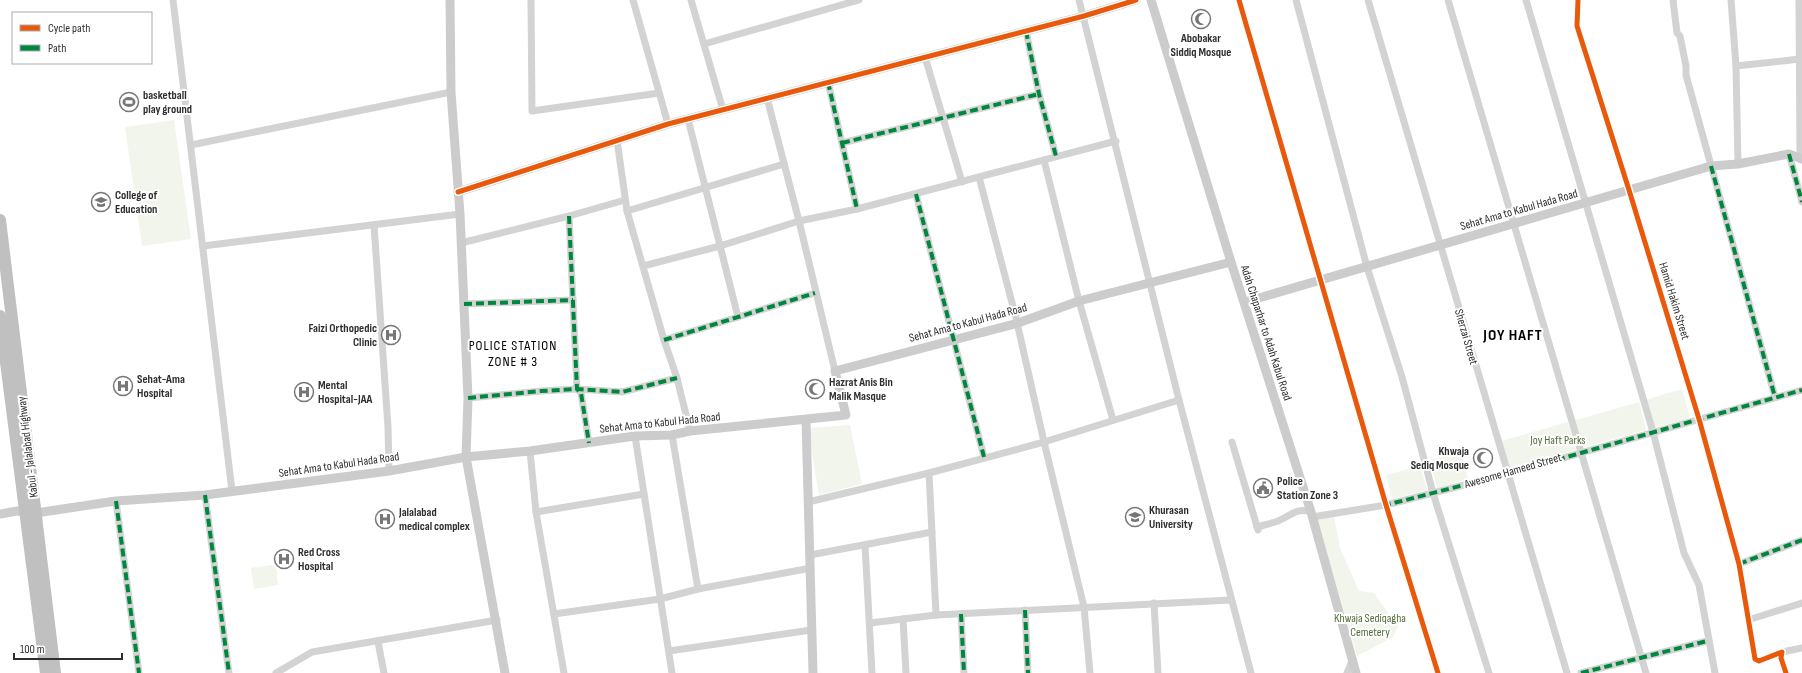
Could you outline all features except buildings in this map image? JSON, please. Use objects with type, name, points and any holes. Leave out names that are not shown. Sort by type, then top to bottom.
[{"type":"highway","name":"Kabul - Jalalabad Highway","points":[[0,220],[46,673]]},
{"type":"highway","name":"Kabul - Jalalabad Highway","points":[[0,316],[55,673]]},
{"type":"main road","points":[[450,0],[451,92],[460,214],[468,398],[466,457],[497,620],[505,673]]},
{"type":"main road","points":[[458,192],[668,124],[1084,16],[1136,0]]},
{"type":"main road","name":"Adah Chaparhar to Adah Kabul Road","points":[[1151,0],[1231,262],[1311,514],[1356,673]]},
{"type":"main road","points":[[1789,154],[1801,159]]},
{"type":"main road","name":"Sehat Ama to Kabul Hada Road","points":[[1244,302],[1711,166],[1738,164],[1789,154]]},
{"type":"main road","name":"Sehat Ama to Kabul Hada Road","points":[[0,514],[18,511],[30,513],[116,501],[205,495],[389,471],[466,457],[530,451],[635,436],[672,435],[690,431],[806,421],[846,415],[835,371],[1018,324],[1079,301],[1231,262]]},
{"type":"main road","points":[[806,421],[813,673]]},
{"type":"street","points":[[172,0],[191,145],[232,491]]},
{"type":"street","points":[[532,0],[532,111],[659,93]]},
{"type":"street","points":[[633,0],[668,124]]},
{"type":"street","points":[[691,0],[723,110]]},
{"type":"street","points":[[704,44],[846,2],[859,0]]},
{"type":"street","points":[[1079,0],[1116,140],[1179,400],[1251,673]]},
{"type":"street","points":[[1239,0],[1386,505],[1438,673]]},
{"type":"street","points":[[1296,0],[1367,266],[1402,377],[1433,493],[1489,673]]},
{"type":"street","name":"Sherzai Street","points":[[1368,0],[1439,246],[1567,673]]},
{"type":"street","points":[[1448,0],[1513,224],[1582,451],[1646,673]]},
{"type":"street","points":[[1526,0],[1653,432],[1684,553],[1699,585],[1714,673]]},
{"type":"street","name":"Hamid Hakim Street","points":[[1578,0],[1577,26],[1630,190],[1699,419],[1739,564],[1748,620],[1757,661],[1782,652]]},
{"type":"street","points":[[1672,0],[1677,33],[1680,36],[1686,66],[1686,75],[1775,397]]},
{"type":"street","points":[[1731,0],[1736,66],[1738,164]]},
{"type":"street","points":[[1799,0],[1801,159]]},
{"type":"street","points":[[1026,31],[1038,94],[1056,156]]},
{"type":"street","points":[[925,57],[962,182]]},
{"type":"street","points":[[1736,66],[1800,59]]},
{"type":"street","points":[[828,82],[857,209]]},
{"type":"street","points":[[191,145],[451,92]]},
{"type":"street","points":[[842,143],[1038,94]]},
{"type":"street","points":[[767,98],[799,221],[835,371]]},
{"type":"street","points":[[688,119],[738,316]]},
{"type":"street","points":[[617,140],[627,211],[664,340],[677,378],[690,431]]},
{"type":"street","points":[[643,266],[720,246],[799,221],[857,209],[916,194],[1116,140]]},
{"type":"street","points":[[1789,154],[1802,202]]},
{"type":"street","points":[[1044,160],[1079,301],[1113,420]]},
{"type":"street","points":[[627,211],[705,189],[784,164]]},
{"type":"street","points":[[979,177],[1018,324],[1044,442],[1084,607],[1090,673]]},
{"type":"street","points":[[916,194],[984,457]]},
{"type":"street","points":[[461,243],[569,216],[625,200]]},
{"type":"street","points":[[203,246],[460,214]]},
{"type":"street","points":[[569,216],[577,389],[581,393],[589,443]]},
{"type":"street","points":[[374,225],[388,427],[389,471]]},
{"type":"street","points":[[664,340],[816,293]]},
{"type":"street","points":[[464,304],[573,300]]},
{"type":"street","points":[[468,398],[577,389],[622,392],[677,378]]},
{"type":"street","name":"Awesome Hameed Street","points":[[1232,442],[1257,529],[1280,520],[1291,512],[1304,509],[1311,514],[1386,505],[1507,474],[1582,451],[1802,390]]},
{"type":"street","points":[[808,502],[929,473],[1044,442],[1179,400]]},
{"type":"street","points":[[672,435],[698,589]]},
{"type":"street","points":[[635,436],[672,673]]},
{"type":"street","points":[[530,451],[536,512],[564,673]]},
{"type":"street","points":[[929,473],[936,615]]},
{"type":"street","points":[[536,512],[644,494]]},
{"type":"street","points":[[205,495],[229,673]]},
{"type":"street","points":[[116,501],[139,673]]},
{"type":"street","points":[[810,555],[932,532]]},
{"type":"street","points":[[1739,564],[1802,540]]},
{"type":"street","points":[[866,545],[872,673]]},
{"type":"street","points":[[554,614],[660,599],[698,589],[811,568]]},
{"type":"street","points":[[870,623],[936,615],[1231,600]]},
{"type":"street","points":[[1154,603],[1158,673]]},
{"type":"street","points":[[1748,620],[1802,603]]},
{"type":"street","points":[[1025,610],[1028,673]]},
{"type":"street","points":[[960,614],[964,673]]},
{"type":"street","points":[[903,619],[906,673]]},
{"type":"street","points":[[276,673],[312,652],[378,642],[497,620]]},
{"type":"street","points":[[669,652],[811,630]]},
{"type":"street","points":[[1581,673],[1708,641]]},
{"type":"street","points":[[378,642],[384,673]]},
{"type":"street","points":[[1786,673],[1781,658],[1782,652],[1802,648]]},
{"type":"street","points":[[1347,673],[1353,659]]},
{"type":"green space","points":[[174,120],[191,239],[142,246],[125,127]]},
{"type":"green space","points":[[1682,389],[1690,418],[1653,428],[1645,400]]},
{"type":"green space","name":"Joy Haft Parks","points":[[1639,402],[1646,430],[1581,448],[1573,421]]},
{"type":"green space","name":"Joy Haft Parks","points":[[1568,422],[1576,450],[1509,468],[1501,441]]},
{"type":"green space","points":[[850,425],[862,484],[819,495],[808,428]]},
{"type":"green space","points":[[1461,452],[1468,479],[1437,488],[1430,460]]},
{"type":"green space","points":[[1420,466],[1427,490],[1392,499],[1386,475]]},
{"type":"green space","name":"Khwaja Sediqagha Cemetery","points":[[1334,516],[1340,548],[1359,591],[1374,593],[1398,627],[1393,637],[1357,656],[1317,519]]},
{"type":"green space","points":[[272,565],[276,568],[278,585],[254,589],[251,568]]},
{"type":"marked path","points":[[1026,31],[1039,94],[1056,156]]},
{"type":"marked path","points":[[828,82],[857,209]]},
{"type":"marked path","points":[[842,143],[1039,94]]},
{"type":"marked path","points":[[1789,154],[1802,202]]},
{"type":"marked path","points":[[1711,166],[1775,397]]},
{"type":"marked path","points":[[916,194],[984,457]]},
{"type":"marked path","points":[[569,216],[577,389],[581,393],[589,443]]},
{"type":"marked path","points":[[664,340],[815,293]]},
{"type":"marked path","points":[[464,304],[573,300]]},
{"type":"marked path","points":[[468,398],[577,389],[622,392],[677,378]]},
{"type":"marked path","points":[[1387,508],[1386,505],[1507,474],[1802,390]]},
{"type":"marked path","points":[[205,495],[229,673]]},
{"type":"marked path","points":[[116,501],[139,673]]},
{"type":"marked path","points":[[1739,564],[1802,540]]},
{"type":"marked path","points":[[1025,610],[1028,673]]},
{"type":"marked path","points":[[961,614],[964,673]]},
{"type":"marked path","points":[[1581,673],[1707,641]]},
{"type":"cycle path","points":[[458,192],[668,124],[1084,16],[1136,0]]},
{"type":"cycle path","points":[[1239,0],[1386,505],[1438,673]]},
{"type":"cycle path","points":[[1578,0],[1577,26],[1699,419],[1739,564],[1755,659],[1759,661],[1782,652],[1781,658],[1786,673]]},
{"type":"place","name":"Abobakar Siddiq Mosque","points":[[1201,19]]},
{"type":"place","name":"basketball play ground","points":[[129,102]]},
{"type":"place","name":"College of Education","points":[[101,202]]},
{"type":"place","name":"Faizi Orthopedic Clinic","points":[[391,335]]},
{"type":"place","name":"Sehat-Ama Hospital","points":[[123,386]]},
{"type":"place","name":"Hazrat Anis Bin Malik Masque","points":[[815,389]]},
{"type":"place","name":"Mental Hospital-JAA","points":[[304,392]]},
{"type":"place","name":"Khwaja Sediq Mosque","points":[[1483,458]]},
{"type":"place","name":"Police Station Zone 3","points":[[1263,488]]},
{"type":"place","name":"Khurasan University","points":[[1135,517]]},
{"type":"place","name":"Jalalabad medical complex","points":[[385,519]]},
{"type":"place","name":"Red Cross Hospital","points":[[284,559]]},
{"type":"district","name":"JOY HAFT","points":[[1513,335]]},
{"type":"district","name":"POLICE STATION ZONE # 3","points":[[513,354]]}]
